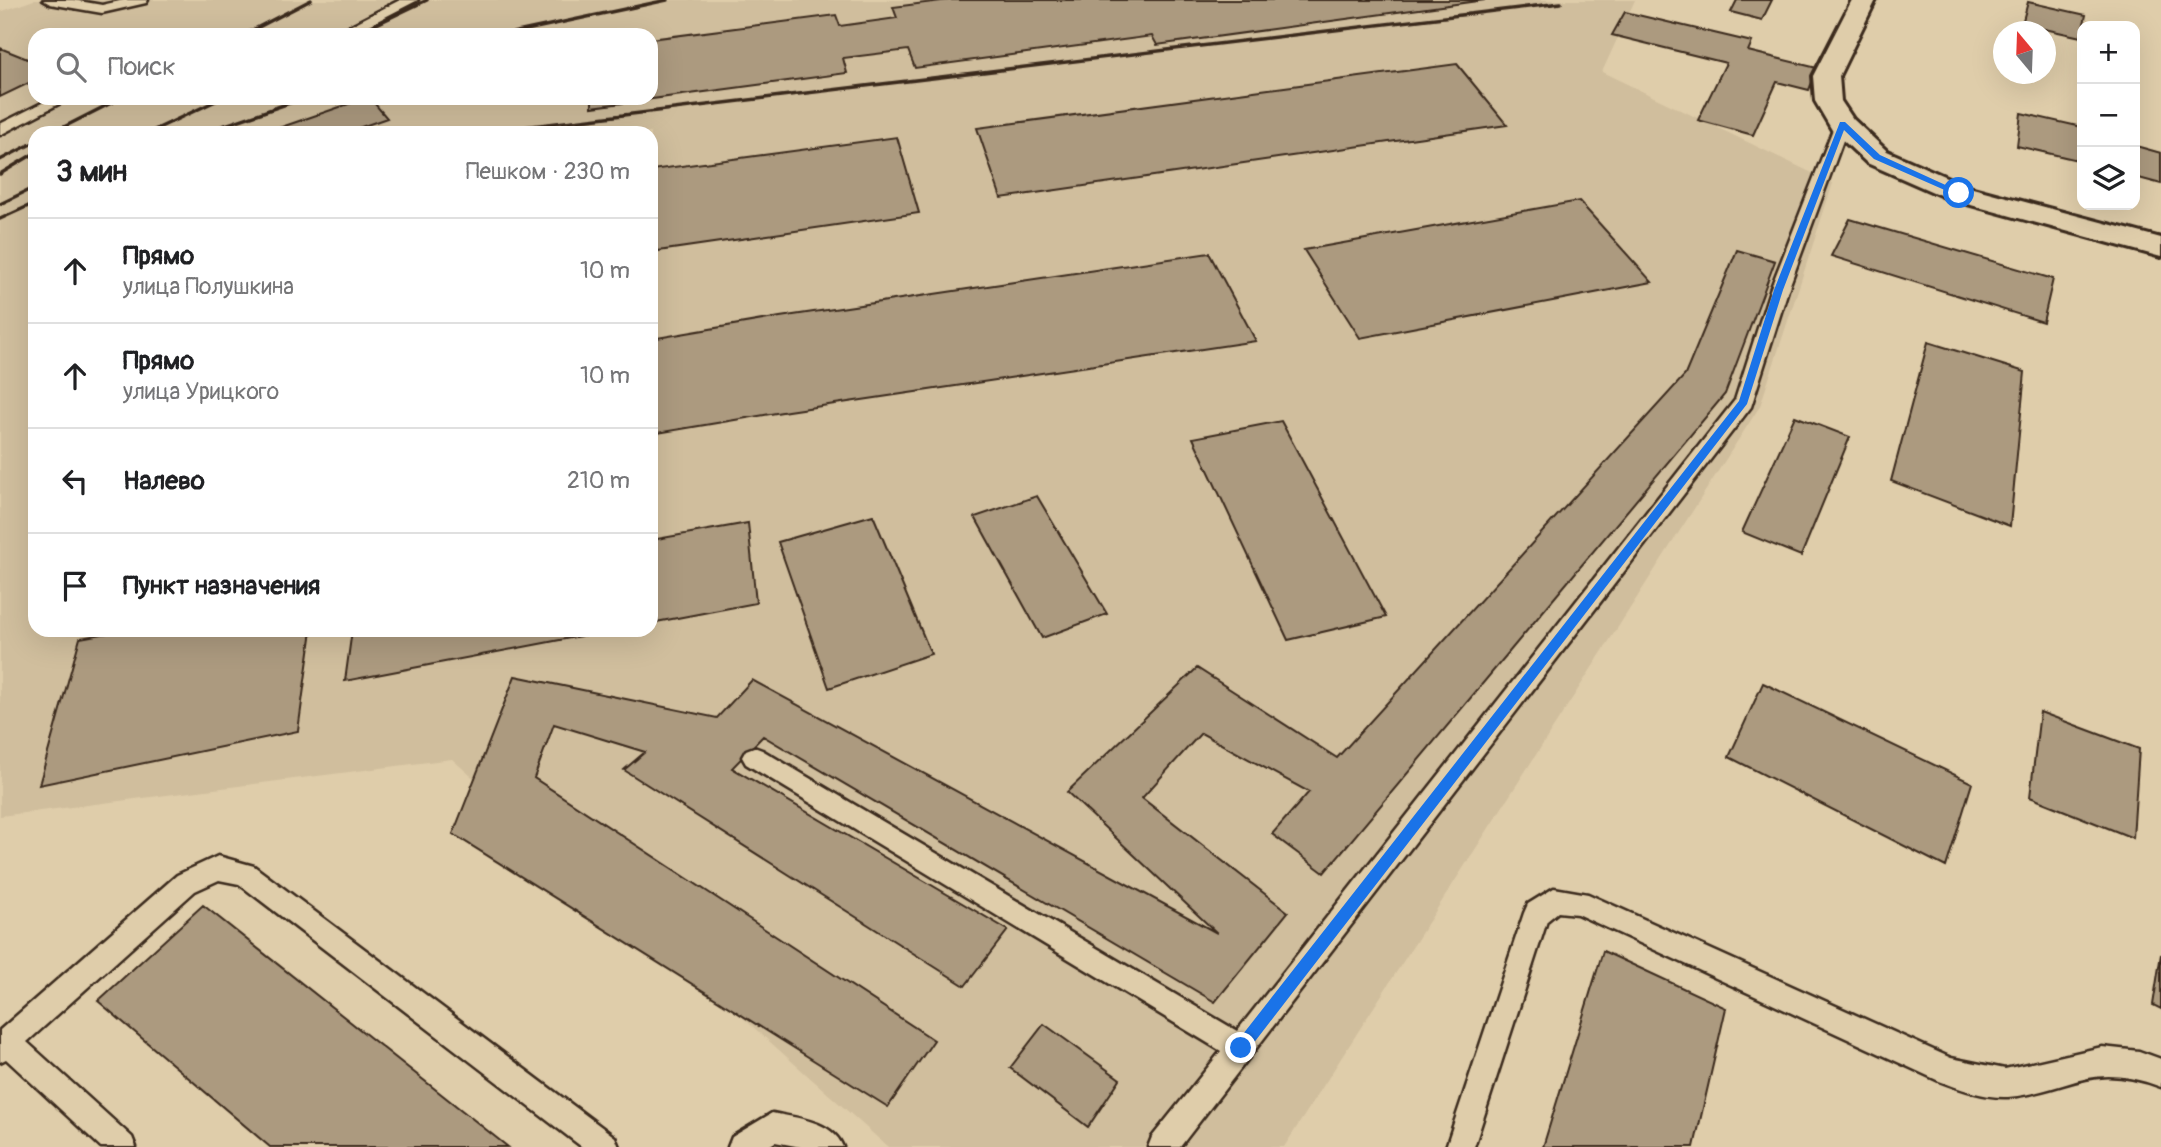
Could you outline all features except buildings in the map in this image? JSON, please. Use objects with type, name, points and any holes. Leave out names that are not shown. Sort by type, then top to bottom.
[{"type":"street","points":[[1864,0],[1826,76],[1828,101],[1843,124],[1877,157],[1959,193],[2161,248]]},
{"type":"lane","points":[[50,0],[102,9],[141,0]]},
{"type":"lane","points":[[353,28],[411,0]]},
{"type":"lane","points":[[0,130],[49,105]]},
{"type":"lane","points":[[1162,1147],[1744,402],[1779,290],[1843,124]]},
{"type":"lane","points":[[754,757],[1241,1048]]},
{"type":"lane","points":[[122,1147],[4,1045],[186,883],[218,868],[245,874],[605,1147]]},
{"type":"lane","points":[[1460,1147],[1537,913],[1554,900],[1579,902],[1949,1071],[1982,1080],[2011,1083],[2098,1059],[2139,1063],[2161,1073]]},
{"type":"lane","points":[[742,1147],[772,1127],[807,1134],[829,1147]]},
{"type":"shaded area","points":[[34,0],[1635,0],[1602,72],[1833,183],[1760,406],[1284,1147],[888,1147],[452,759],[0,816],[0,12]]},
{"type":"railway","points":[[257,28],[311,0]]},
{"type":"railway","points":[[369,28],[427,0]]},
{"type":"railway","points":[[536,28],[667,0]]},
{"type":"railway","points":[[531,126],[1561,3]]},
{"type":"railway","points":[[66,126],[107,105]]},
{"type":"railway","points":[[163,126],[207,105]]},
{"type":"railway","points":[[222,126],[284,105]]},
{"type":"railway","points":[[0,160],[28,146]]},
{"type":"railway","points":[[0,174],[28,157]]},
{"type":"railway","points":[[0,204],[28,190]]},
{"type":"railway","points":[[0,219],[28,206]]},
{"type":"route","points":[[1241,1048],[1744,402],[1779,290],[1843,124],[1877,157],[1959,193]]}]
